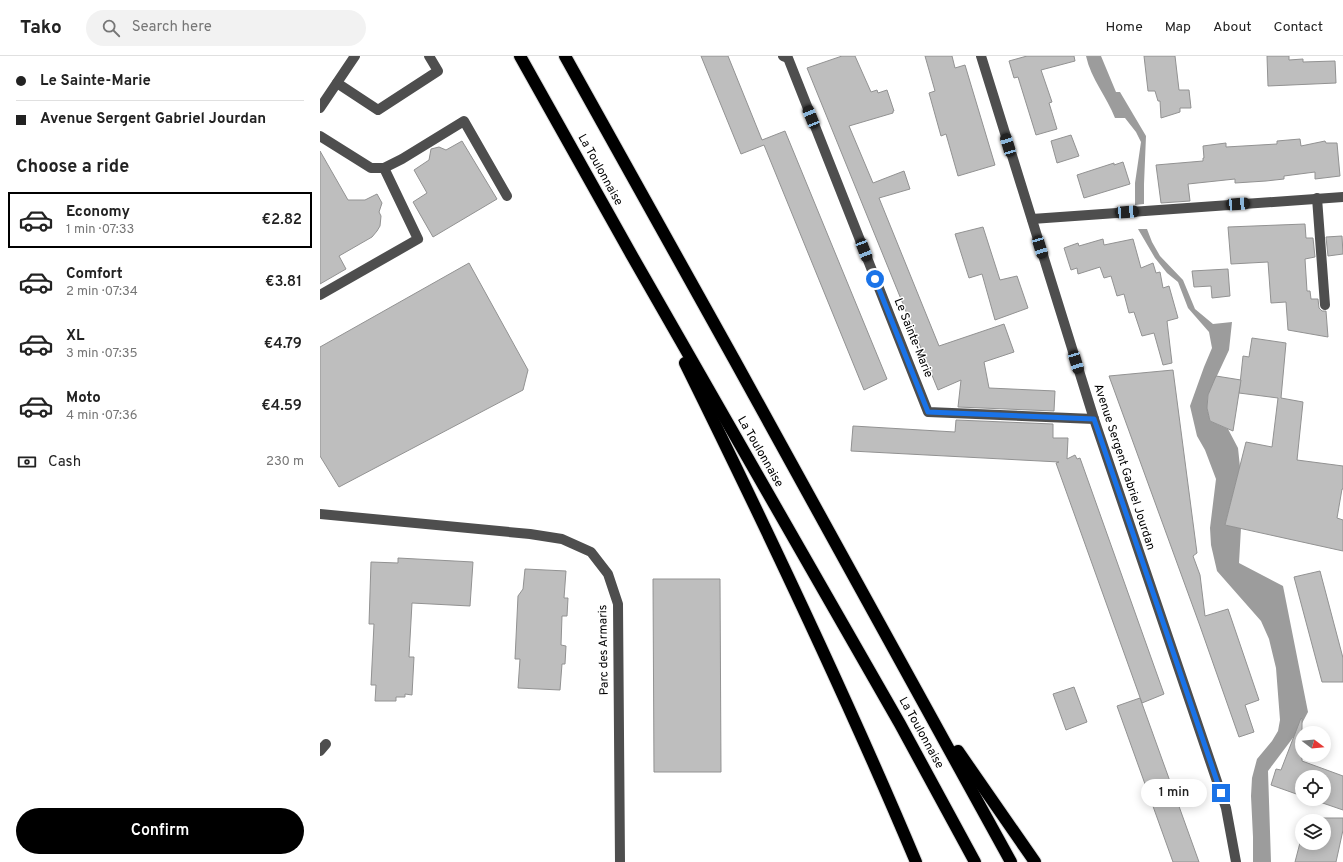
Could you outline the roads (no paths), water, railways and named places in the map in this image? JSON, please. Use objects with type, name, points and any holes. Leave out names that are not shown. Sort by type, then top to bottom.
[{"type":"highway","name":"La Toulonnaise","points":[[520,56],[631,254],[896,717],[975,862]]},
{"type":"highway","name":"La Toulonnaise","points":[[565,56],[1011,862]]},
{"type":"highway","points":[[631,254],[747,490],[845,701],[916,862]]},
{"type":"highway","points":[[919,696],[1034,862]]},
{"type":"street","points":[[320,108],[355,56]]},
{"type":"street","points":[[337,83],[378,110],[438,71],[429,56]]},
{"type":"street","name":"Le Sainte-Marie","points":[[783,56],[788,58],[928,412],[1094,419]]},
{"type":"street","name":"Avenue Sergent Gabriel Jourdan","points":[[981,56],[1094,419],[1226,808],[1236,862]]},
{"type":"street","points":[[320,136],[371,168],[384,168],[402,159],[464,121],[507,196]]},
{"type":"street","points":[[320,295],[418,239],[384,168]]},
{"type":"street","points":[[1032,219],[1343,197]]},
{"type":"street","points":[[1317,198],[1325,305]]},
{"type":"street","name":"Parc des Armaris","points":[[320,514],[530,534],[562,539],[591,552],[608,574],[618,604],[620,862]]}]
